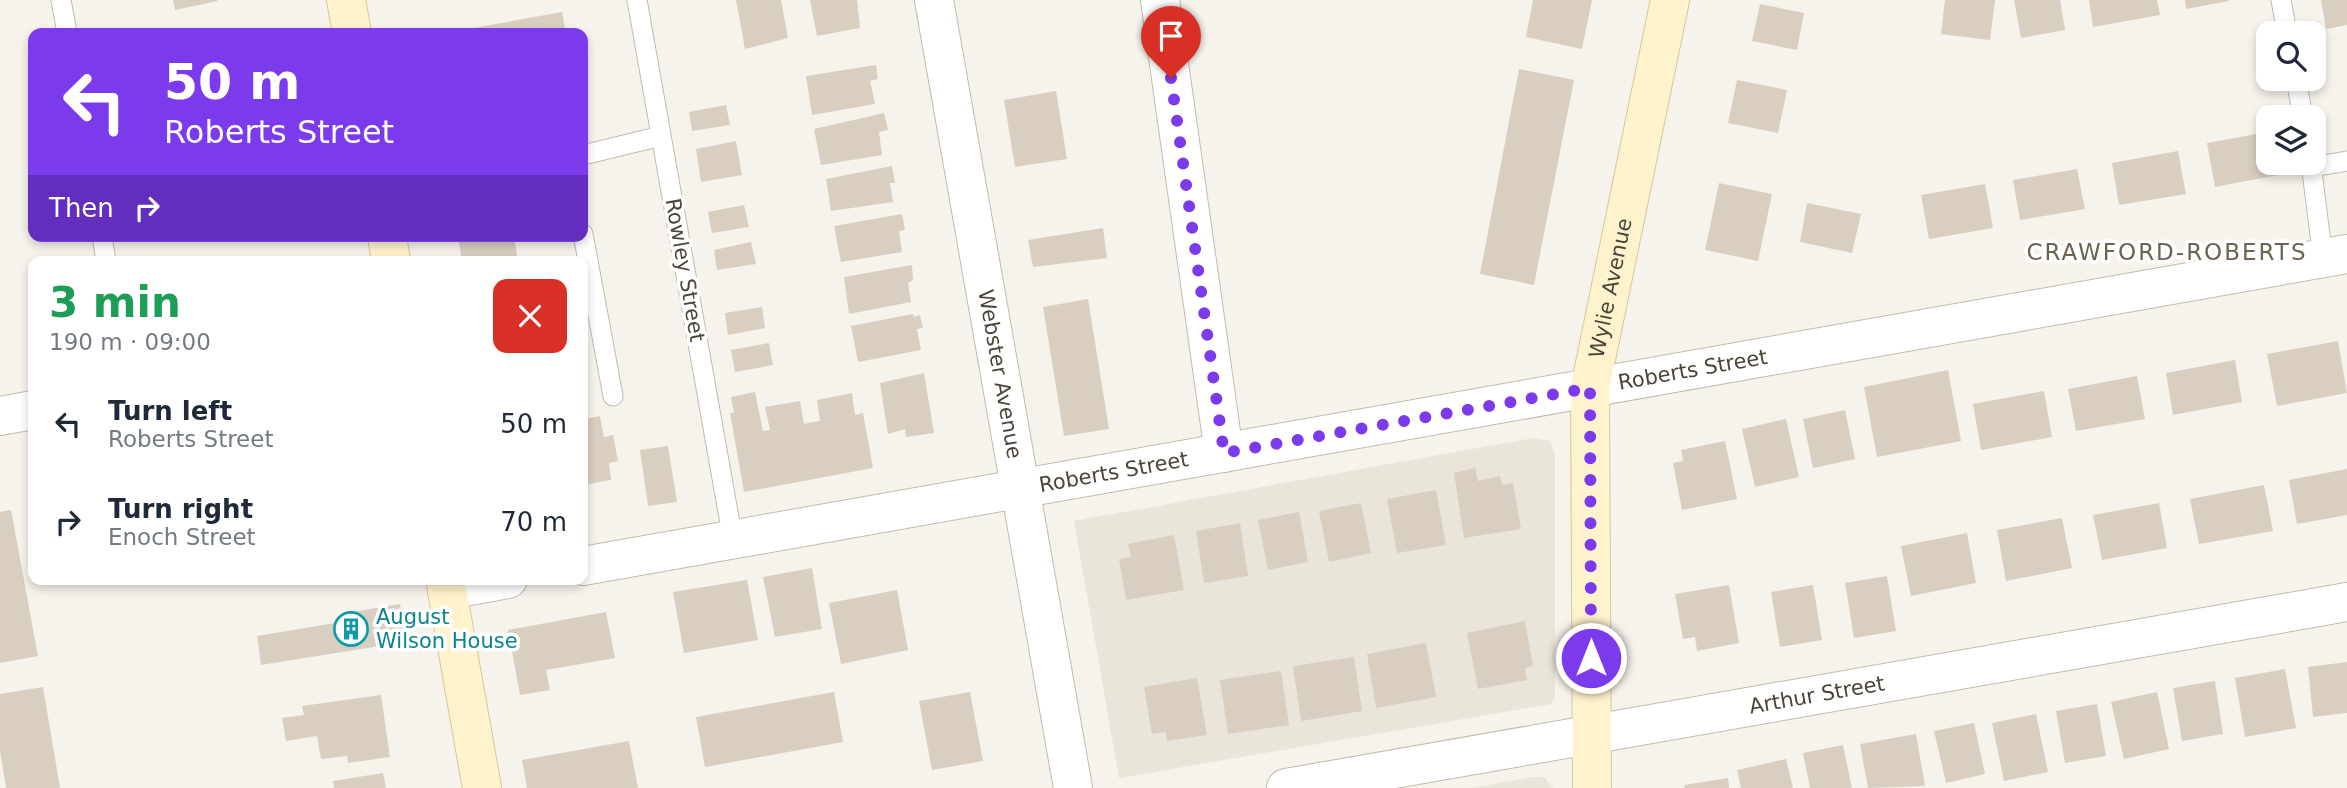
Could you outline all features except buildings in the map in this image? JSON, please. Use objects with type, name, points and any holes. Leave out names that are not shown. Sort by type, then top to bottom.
[{"type":"street","points":[[346,0],[351,28]]},
{"type":"street","name":"Webster Avenue","points":[[934,0],[1073,788]]},
{"type":"street","points":[[1160,0],[1224,453]]},
{"type":"street","name":"Wylie Avenue","points":[[1592,788],[1590,388],[1670,0]]},
{"type":"street","name":"Roberts Street","points":[[588,565],[2335,256]]},
{"type":"street","points":[[0,416],[28,411]]},
{"type":"street","points":[[446,585],[482,788]]},
{"type":"street","name":"Arthur Street","points":[[1286,788],[2347,602]]},
{"type":"lane","points":[[61,0],[65,28]]},
{"type":"lane","name":"Rowley Street","points":[[637,0],[733,540]]},
{"type":"lane","points":[[2281,0],[2285,21]]},
{"type":"lane","points":[[588,154],[661,136]]},
{"type":"lane","points":[[2326,163],[2347,161]]},
{"type":"lane","points":[[2315,175],[2335,256]]},
{"type":"lane","points":[[588,260],[614,396]]},
{"type":"shaded area","points":[[1533,438],[1550,441],[1555,455],[1555,696],[1551,704],[1119,778],[1074,521]]},
{"type":"shaded area","points":[[1544,777],[1553,788],[1472,788]]},
{"type":"place","name":"August Wilson House","points":[[351,629]]},
{"type":"district","name":"CRAWFORD-ROBERTS","points":[[2167,252]]},
{"type":"route","points":[[1171,78],[1224,453],[1590,388],[1591,658]]}]
